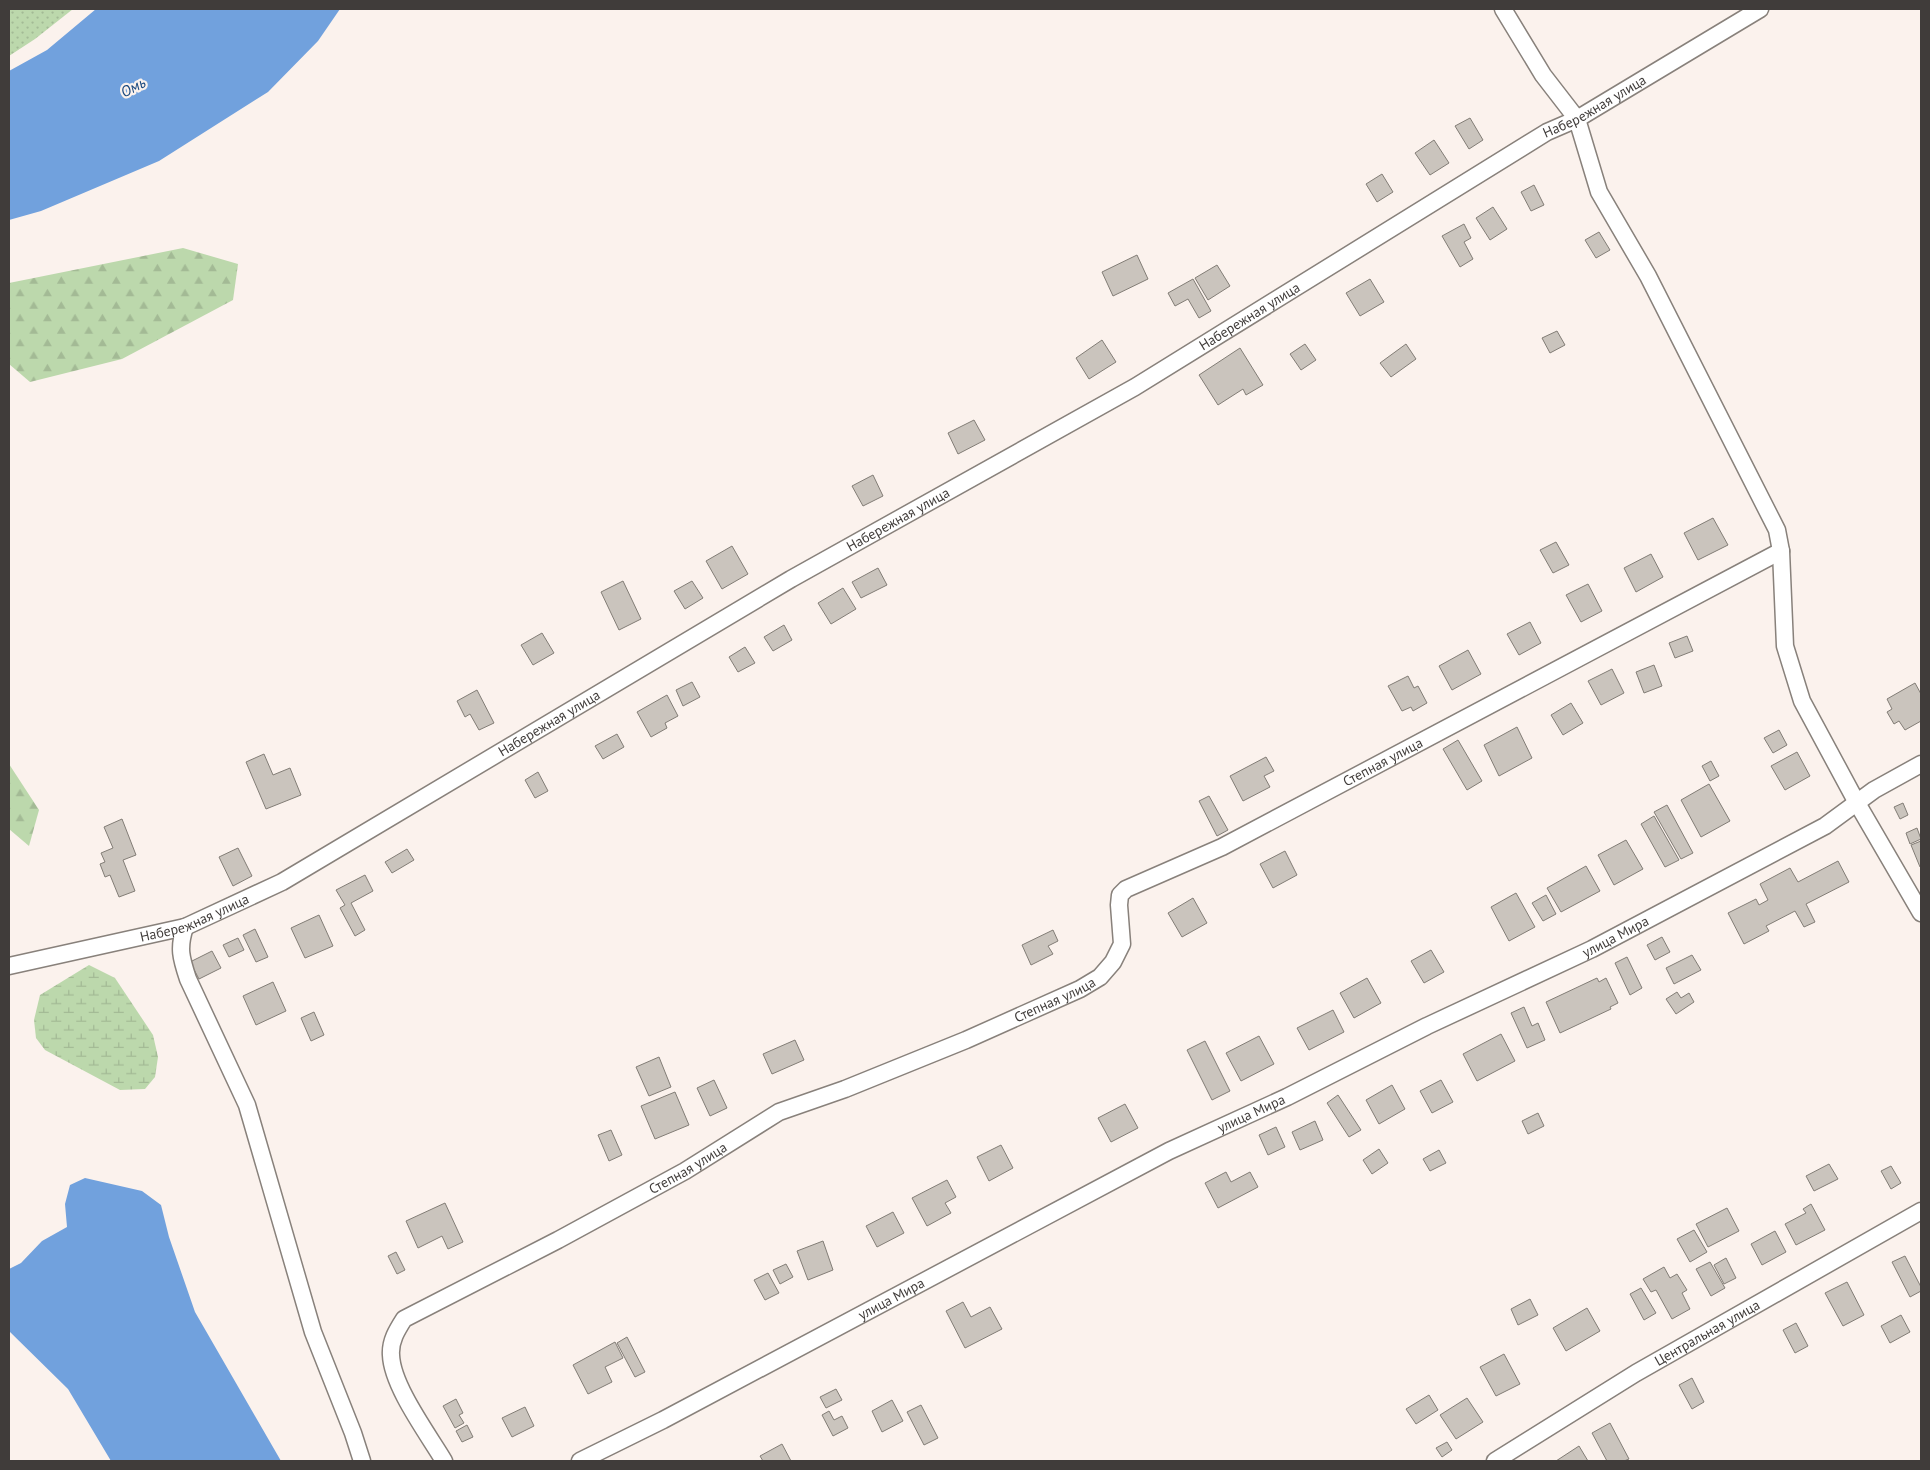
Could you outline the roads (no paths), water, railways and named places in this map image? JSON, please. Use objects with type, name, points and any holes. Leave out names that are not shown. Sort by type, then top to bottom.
[{"type":"street","points":[[1503,9],[1543,75],[1577,119],[1599,192],[1648,276],[1777,530],[1781,552],[1785,646],[1802,702],[1857,803],[1921,913]]},
{"type":"street","name":"Набережная улица","points":[[9,966],[185,927],[282,882],[792,579],[1135,387],[1548,132],[1577,119],[1760,9]]},
{"type":"street","name":"Степная улица","points":[[444,1461],[396,1379],[391,1354],[394,1334],[404,1319],[558,1240],[685,1171],[779,1112],[845,1089],[966,1040],[1080,989],[1100,977],[1113,962],[1122,944],[1119,905],[1120,895],[1126,888],[1222,847],[1781,552]]},
{"type":"street","name":"улица Мира","points":[[580,1461],[663,1420],[1170,1151],[1287,1097],[1427,1026],[1592,949],[1825,826],[1874,790],[1921,764]]},
{"type":"street","points":[[185,927],[180,942],[181,958],[188,979],[247,1106],[312,1332],[354,1433],[362,1461]]},
{"type":"street","name":"Центральная улица","points":[[1495,1461],[1636,1373],[1921,1211]]},
{"type":"water","name":"Омь","points":[[96,9],[340,9],[318,41],[268,92],[159,161],[41,211],[9,220],[9,71],[47,50]]},
{"type":"water","points":[[85,1178],[142,1191],[161,1205],[169,1237],[195,1312],[281,1461],[111,1461],[68,1389],[9,1331],[9,1269],[21,1263],[42,1241],[67,1227],[65,1204],[70,1185]]}]
